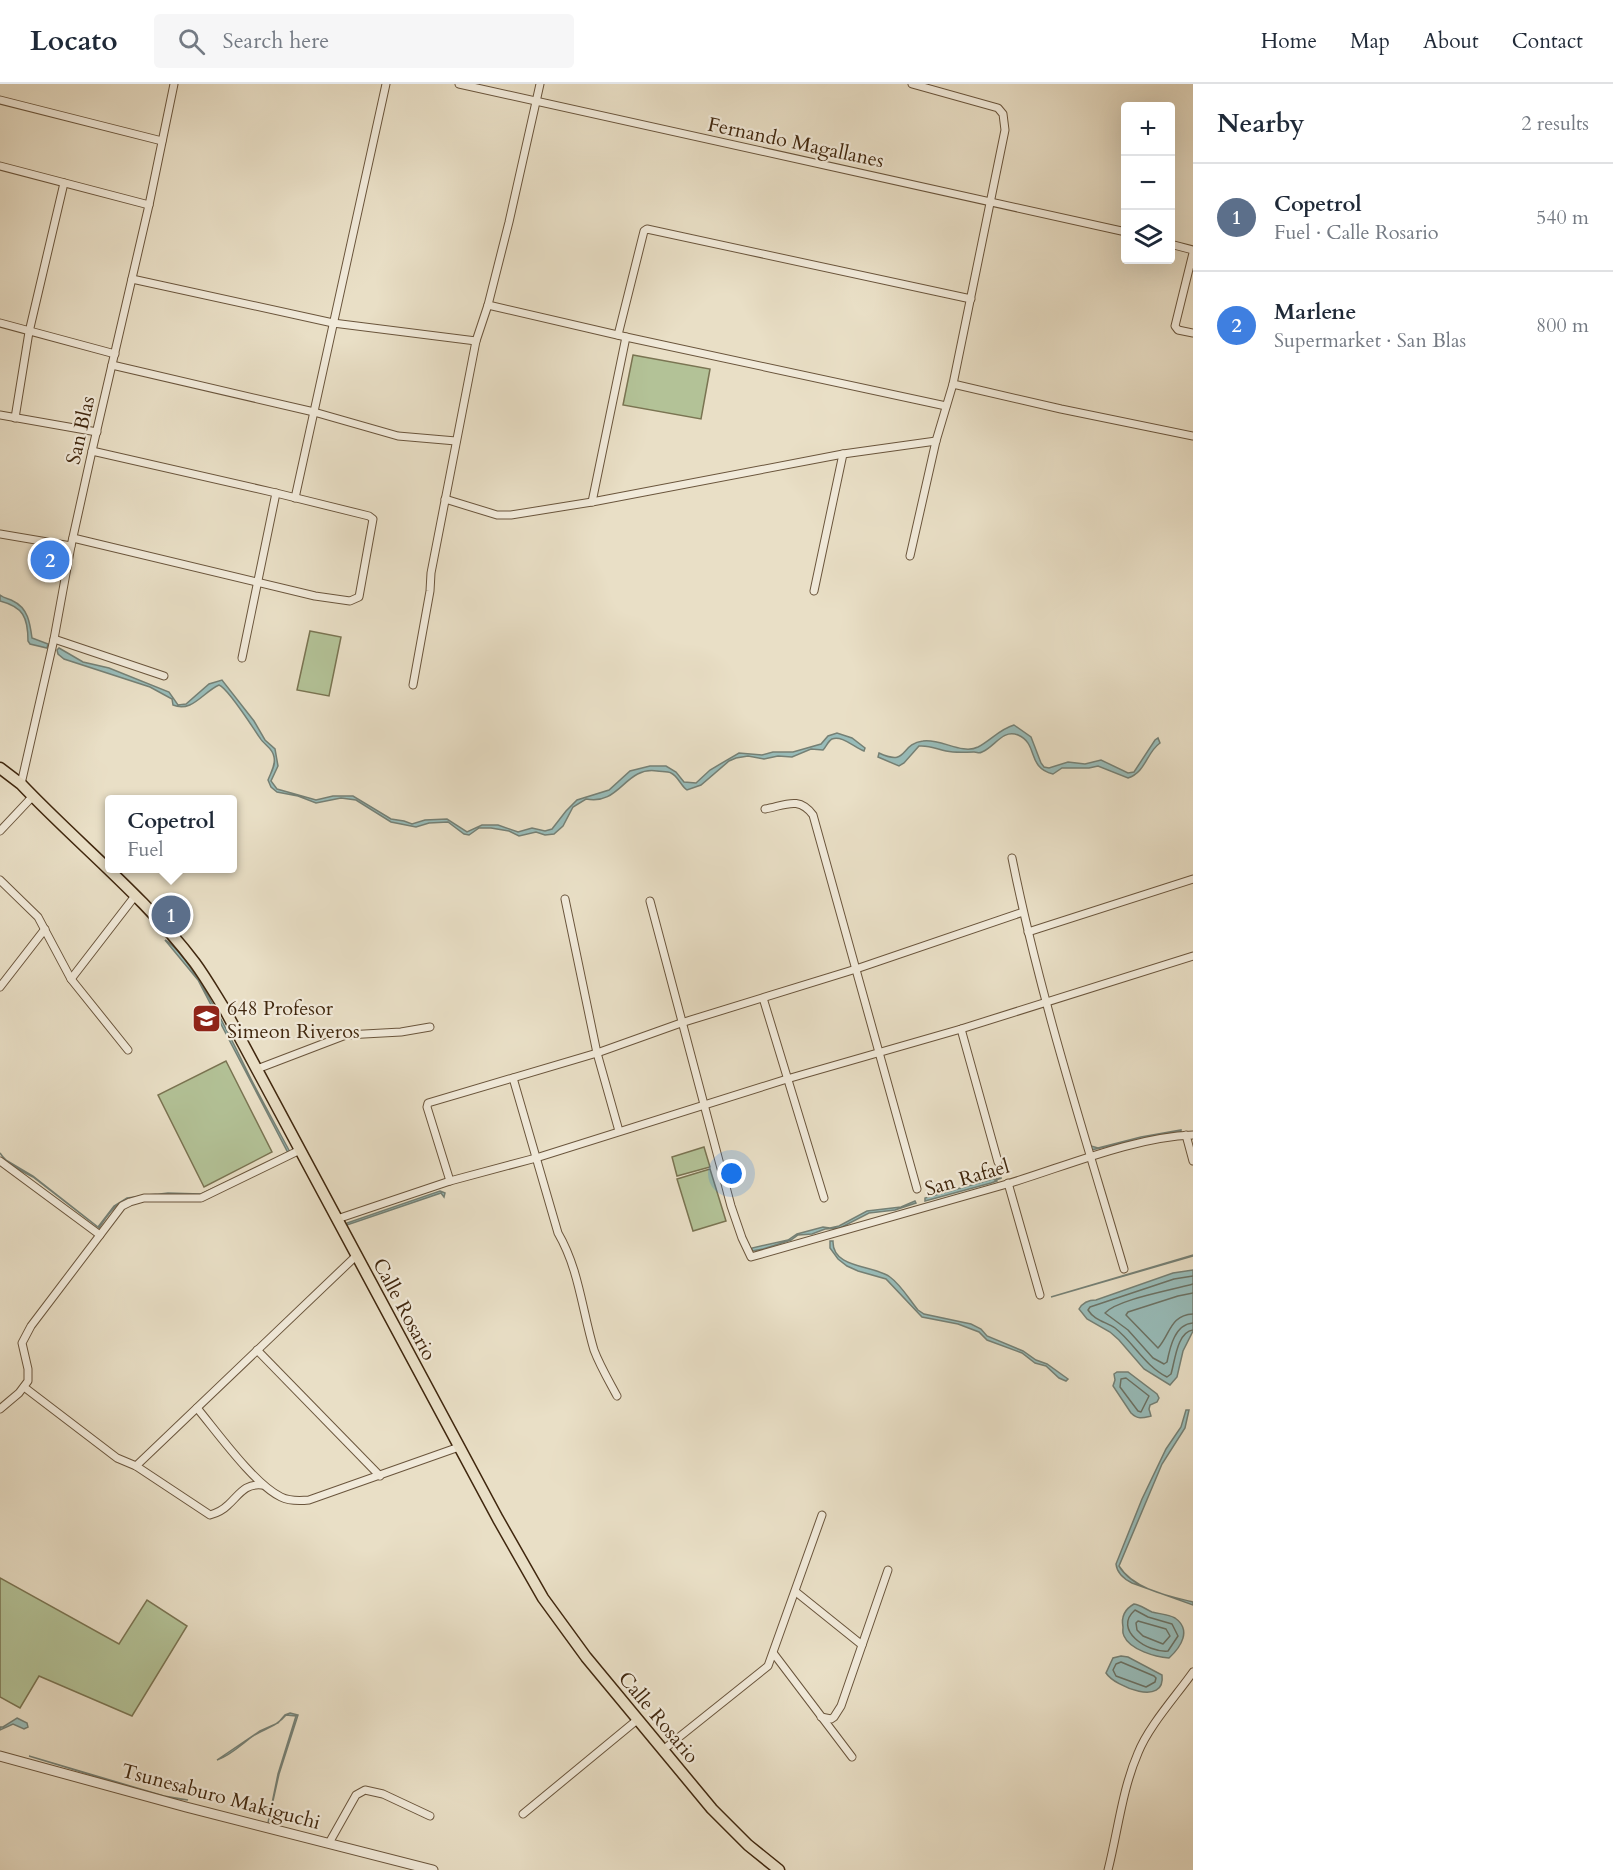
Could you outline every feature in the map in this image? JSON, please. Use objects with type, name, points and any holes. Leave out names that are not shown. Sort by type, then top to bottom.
[{"type":"main road","name":"Calle Rosario","points":[[0,768],[21,784],[105,867]]},
{"type":"main road","name":"Calle Rosario","points":[[112,873],[176,939],[202,972],[257,1069],[459,1447],[543,1598],[586,1657],[724,1822],[779,1870]]},
{"type":"street","name":"San Blas","points":[[21,784],[54,639],[71,546],[149,205],[174,84]]},
{"type":"street","points":[[295,498],[386,84]]},
{"type":"street","name":"Fernando Magallanes","points":[[459,84],[1121,231]]},
{"type":"street","points":[[413,685],[445,499],[476,341],[488,305],[540,84]]},
{"type":"street","points":[[910,556],[936,441],[953,384],[1005,130],[1002,114],[998,108],[912,84]]},
{"type":"street","points":[[0,100],[162,141]]},
{"type":"street","points":[[0,166],[149,205]]},
{"type":"street","points":[[15,418],[29,332],[64,183]]},
{"type":"street","points":[[592,502],[622,336],[644,231],[647,229],[971,299]]},
{"type":"street","points":[[1175,246],[1193,251],[1175,326],[1178,330],[1193,333]]},
{"type":"street","points":[[132,279],[333,323],[476,341]]},
{"type":"street","points":[[488,305],[946,406]]},
{"type":"street","points":[[0,323],[115,354]]},
{"type":"street","points":[[112,365],[314,412],[398,436],[456,441]]},
{"type":"street","points":[[953,384],[1193,436]]},
{"type":"street","points":[[0,415],[97,432]]},
{"type":"street","points":[[445,499],[497,515],[511,515],[592,502],[843,454],[936,441]]},
{"type":"street","points":[[74,538],[315,596],[350,602],[359,597],[373,519],[369,516],[92,451]]},
{"type":"street","points":[[814,591],[843,454]]},
{"type":"street","points":[[242,658],[276,493]]},
{"type":"street","points":[[0,534],[71,546]]},
{"type":"street","points":[[54,639],[164,676]]},
{"type":"street","points":[[0,831],[33,796]]},
{"type":"street","points":[[765,809],[800,803],[806,806],[813,815],[917,1189]]},
{"type":"street","points":[[1012,858],[1023,912],[1047,1003],[1124,1269]]},
{"type":"street","points":[[1028,932],[1193,879]]},
{"type":"street","points":[[0,880],[38,916],[70,979],[128,1050]]},
{"type":"street","points":[[70,979],[135,896]]},
{"type":"street","points":[[565,899],[597,1053],[619,1131]]},
{"type":"street","points":[[650,901],[705,1106]]},
{"type":"street","points":[[450,1181],[427,1104],[597,1053],[681,1023],[856,969],[1023,912]]},
{"type":"street","points":[[0,987],[45,929]]},
{"type":"street","points":[[337,1219],[450,1181],[536,1158],[787,1079],[879,1054],[1047,1003],[1193,956]]},
{"type":"street","points":[[763,998],[824,1198]]},
{"type":"street","points":[[257,1069],[346,1035],[430,1028]]},
{"type":"street","points":[[961,1029],[998,1162]]},
{"type":"street","points":[[513,1078],[558,1233],[575,1271],[595,1352],[617,1396]]},
{"type":"street","name":"San Rafael","points":[[705,1106],[731,1206],[751,1257],[1008,1183],[1091,1156],[1147,1142],[1189,1135]]},
{"type":"street","points":[[1189,1135],[1193,1161]]},
{"type":"street","points":[[0,1409],[24,1387],[28,1375],[22,1343],[27,1334],[115,1214],[130,1202],[164,1197],[201,1197],[300,1150]]},
{"type":"street","points":[[0,1161],[100,1235]]},
{"type":"street","points":[[1008,1183],[1040,1295]]},
{"type":"street","points":[[136,1466],[356,1256]]},
{"type":"street","points":[[257,1350],[380,1476]]},
{"type":"street","points":[[24,1387],[117,1458],[136,1466],[210,1515],[226,1508],[246,1487],[255,1484],[262,1485]]},
{"type":"street","points":[[197,1408],[262,1485],[283,1498],[301,1501],[380,1476],[459,1447]]},
{"type":"street","points":[[663,1750],[768,1666],[822,1515]]},
{"type":"street","points":[[822,1717],[831,1719],[838,1712],[888,1570]]},
{"type":"street","points":[[796,1592],[862,1645]]},
{"type":"street","points":[[774,1654],[852,1757]]},
{"type":"street","points":[[1108,1870],[1127,1787],[1138,1752],[1193,1672]]},
{"type":"street","points":[[523,1814],[637,1720]]},
{"type":"street","name":"Tsunesaburo Makiguchi","points":[[0,1756],[433,1870]]},
{"type":"street","points":[[328,1843],[356,1795],[365,1790],[383,1794],[430,1816]]},
{"type":"green space","points":[[633,355],[710,369],[701,419],[623,405]]},
{"type":"green space","points":[[310,631],[341,637],[329,696],[297,690]]},
{"type":"green space","points":[[226,1061],[272,1152],[204,1187],[158,1095]]},
{"type":"green space","points":[[704,1147],[710,1167],[677,1176],[672,1157]]},
{"type":"green space","points":[[710,1169],[726,1221],[693,1231],[677,1179]]},
{"type":"green space","points":[[0,1578],[119,1644],[147,1600],[187,1626],[132,1716],[39,1676],[20,1708],[0,1697]]},
{"type":"water","points":[[0,595],[22,608],[29,622],[32,638],[48,644],[47,648],[30,644],[23,614],[14,606],[0,601]]},
{"type":"water","points":[[59,648],[83,662],[109,668],[169,692],[178,705],[186,704],[209,684],[222,680],[254,721],[265,740],[275,749],[278,766],[271,781],[277,789],[316,800],[333,796],[353,796],[391,819],[412,824],[425,820],[447,819],[467,832],[482,825],[498,825],[518,832],[532,828],[545,831],[552,829],[577,800],[609,790],[630,771],[650,766],[666,766],[676,772],[684,782],[696,783],[710,770],[739,753],[762,755],[773,752],[793,752],[821,744],[828,736],[837,733],[852,738],[865,748],[864,751],[836,738],[832,739],[823,750],[811,749],[792,757],[736,758],[729,761],[701,785],[687,790],[671,773],[646,771],[637,774],[607,797],[598,800],[586,799],[573,807],[563,826],[554,834],[545,835],[536,832],[519,836],[509,831],[479,828],[469,835],[448,822],[429,823],[416,827],[391,822],[356,800],[341,798],[316,803],[298,796],[277,792],[268,780],[274,763],[272,751],[234,700],[219,685],[192,704],[180,707],[173,705],[172,699],[150,687],[64,659],[58,654]]},
{"type":"water","points":[[1014,725],[1031,737],[1041,763],[1044,767],[1049,768],[1068,762],[1085,764],[1101,760],[1128,773],[1134,772],[1155,740],[1158,738],[1160,743],[1139,771],[1128,778],[1098,766],[1062,768],[1053,774],[1045,771],[1036,761],[1029,744],[1018,735],[1012,734],[1003,736],[980,753],[950,752],[919,746],[899,766],[878,757],[879,753],[889,757],[900,756],[910,746],[923,741],[972,749]]},
{"type":"water","points":[[165,940],[188,964],[200,983],[212,1003],[290,1152],[288,1153],[198,980]]},
{"type":"water","points":[[1181,1130],[1181,1132],[1091,1150],[1091,1146],[1098,1148]]},
{"type":"water","points":[[6,1160],[33,1176],[98,1227],[114,1206],[127,1198],[136,1197],[117,1205],[99,1228],[33,1177]]},
{"type":"water","points":[[996,1178],[997,1181],[991,1183],[925,1201],[925,1198]]},
{"type":"water","points":[[440,1191],[445,1193],[444,1197],[441,1193],[347,1225],[347,1223]]},
{"type":"water","points":[[168,1193],[201,1194],[199,1195],[159,1194]]},
{"type":"water","points":[[915,1201],[916,1203],[895,1210],[869,1213],[840,1228],[798,1235],[791,1240],[752,1251],[752,1248],[788,1240],[797,1234],[823,1227],[839,1226],[867,1211],[901,1207]]},
{"type":"water","points":[[830,1241],[833,1241],[839,1257],[847,1262],[883,1273],[894,1280],[918,1310],[924,1314],[971,1324],[981,1329],[987,1336],[1047,1364],[1068,1379],[1066,1381],[1059,1378],[1046,1366],[1035,1363],[1022,1353],[987,1340],[979,1332],[958,1324],[922,1317],[886,1279],[858,1271],[838,1259],[830,1248]]},
{"type":"water","points":[[1193,1255],[1193,1256],[1051,1297]]},
{"type":"water","points":[[1193,1270],[1193,1331],[1183,1351],[1177,1377],[1170,1385],[1144,1369],[1119,1340],[1087,1319],[1079,1309],[1089,1301],[1173,1273]]},
{"type":"water","points":[[1128,1372],[1157,1394],[1159,1398],[1157,1402],[1150,1405],[1151,1416],[1138,1418],[1131,1413],[1113,1386],[1114,1374]]},
{"type":"water","points":[[1186,1410],[1189,1410],[1185,1428],[1162,1464],[1119,1566],[1133,1580],[1150,1589],[1124,1578],[1119,1573],[1116,1564],[1142,1499],[1166,1449],[1181,1427]]},
{"type":"water","points":[[1164,1594],[1193,1602],[1193,1605]]},
{"type":"water","points":[[1134,1604],[1175,1618],[1180,1623],[1184,1633],[1183,1638],[1181,1644],[1169,1658],[1144,1652],[1127,1641],[1123,1633],[1123,1617]]},
{"type":"water","points":[[1128,1657],[1162,1675],[1161,1685],[1156,1690],[1148,1692],[1119,1684],[1106,1673],[1113,1658]]},
{"type":"water","points":[[290,1713],[298,1715],[279,1774],[268,1823],[278,1774],[296,1716],[286,1715],[279,1721],[285,1715]]},
{"type":"water","points":[[17,1718],[27,1723],[28,1727],[24,1729],[13,1724],[0,1730],[0,1727]]},
{"type":"water","points":[[276,1724],[253,1736],[231,1753],[217,1760],[260,1731]]},
{"type":"water","points":[[29,1756],[164,1796],[188,1800],[164,1797]]},
{"type":"waterway","points":[[995,1180],[1001,1178]]},
{"type":"place","name":"Marlene","points":[[50,560]]},
{"type":"place","name":"Copetrol","points":[[171,915]]},
{"type":"place","name":"648 Profesor Simeon Riveros","points":[[206,1019]]}]
